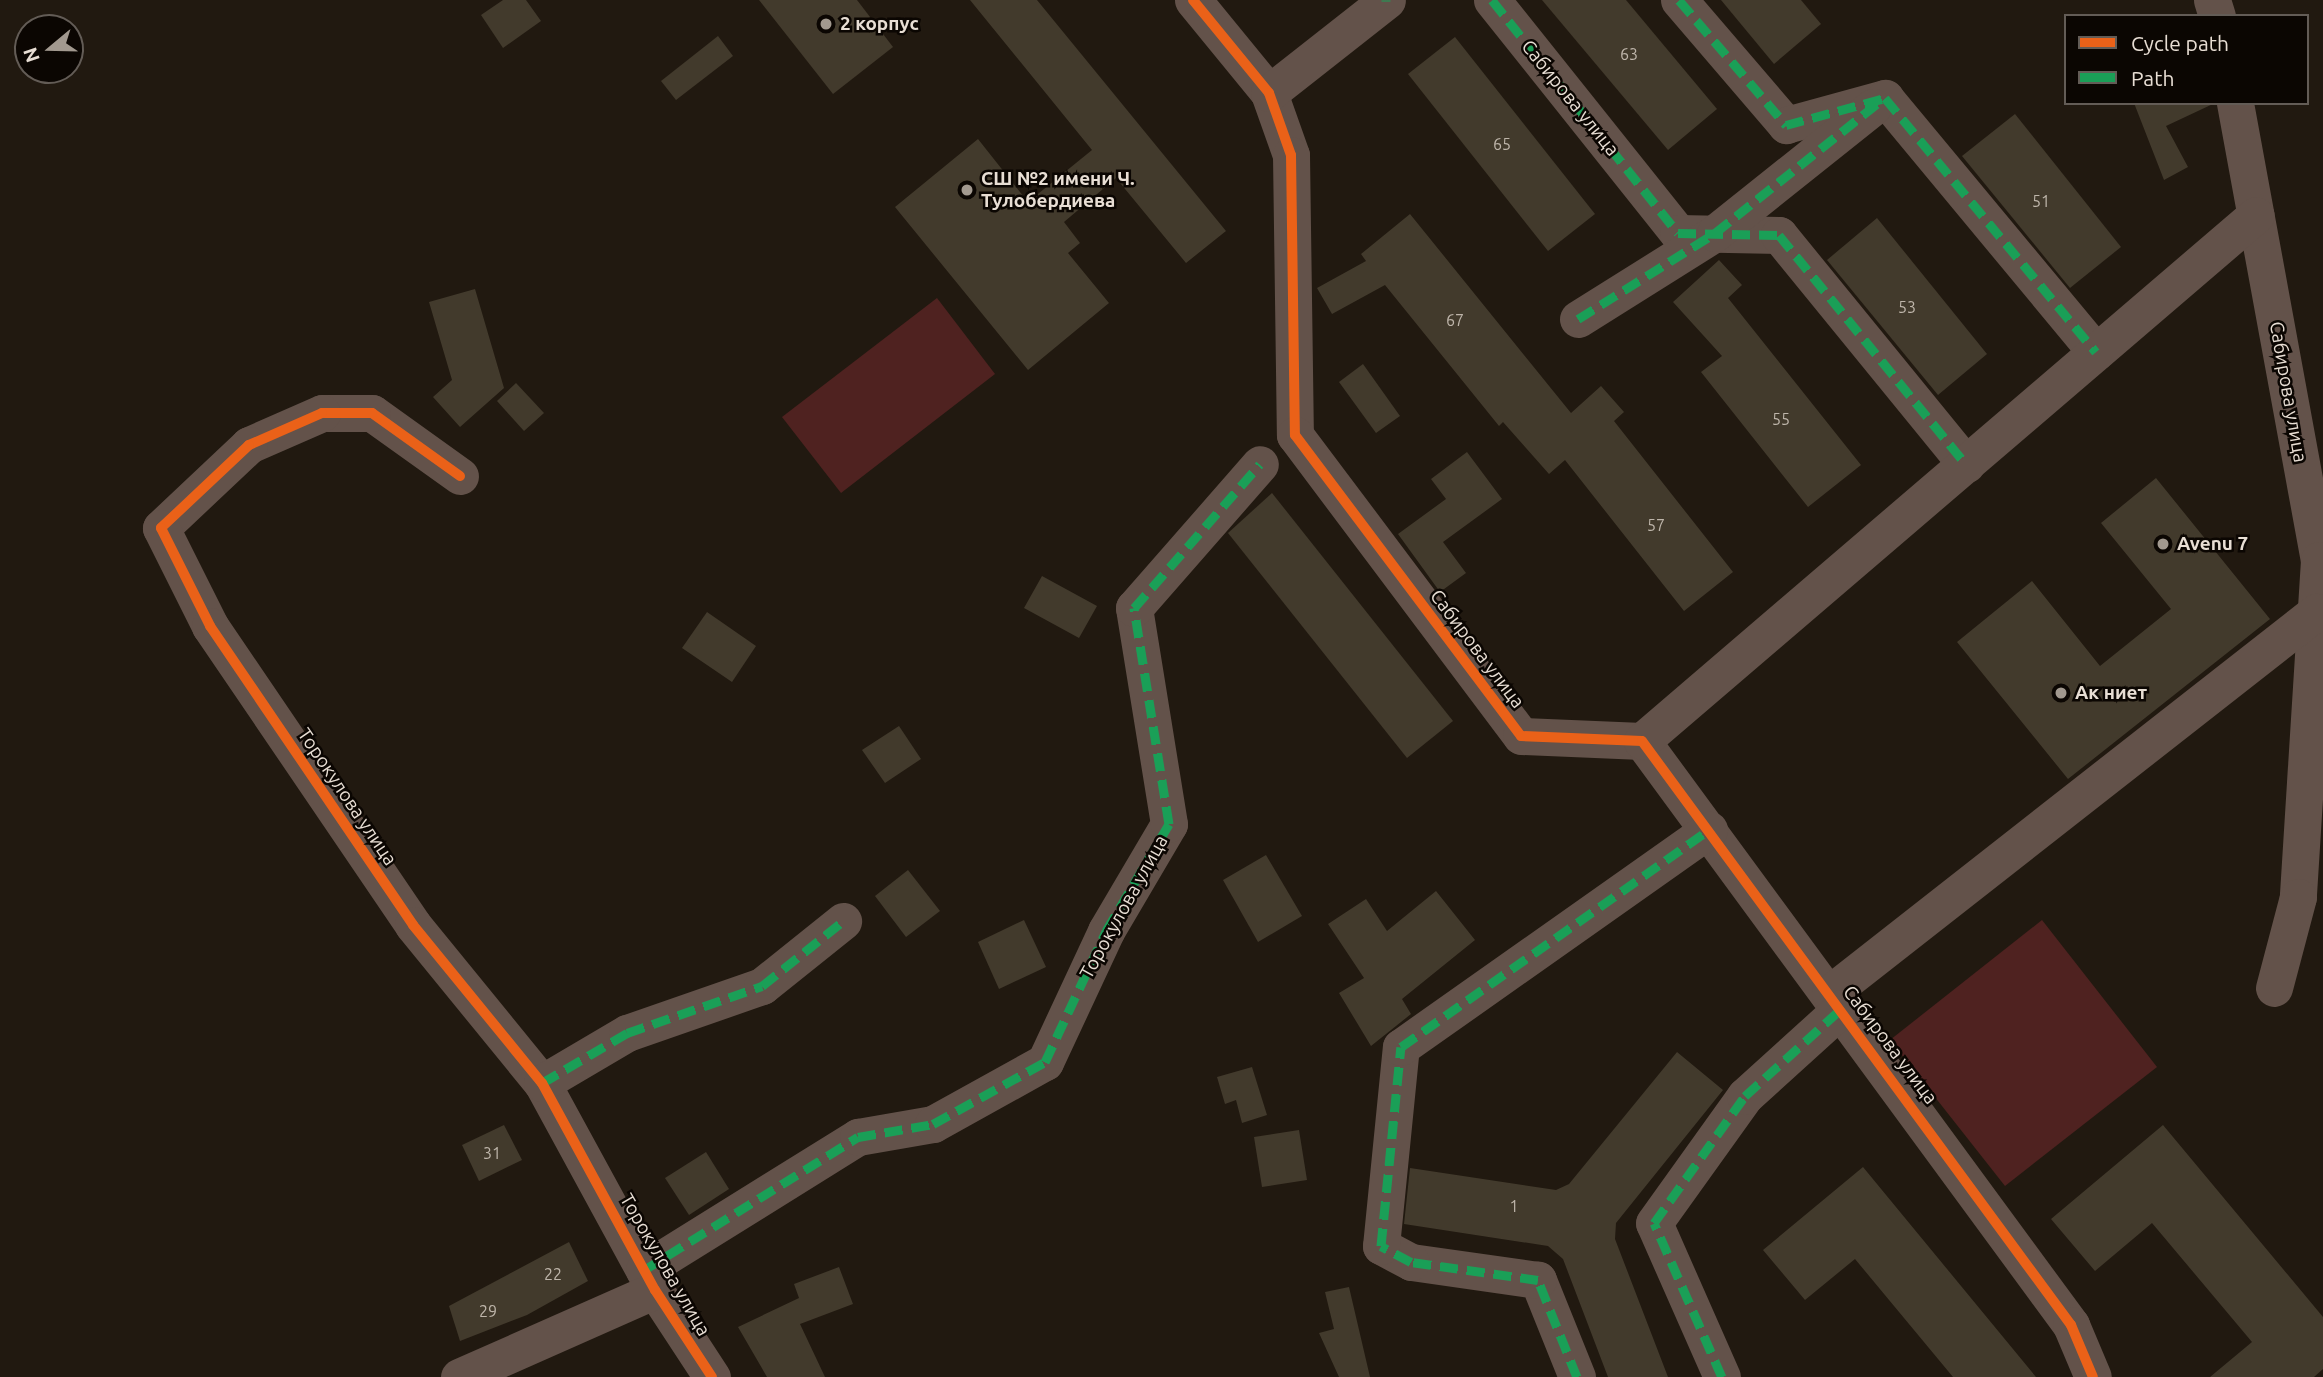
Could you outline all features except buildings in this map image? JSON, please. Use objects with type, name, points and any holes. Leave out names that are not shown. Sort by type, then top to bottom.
[{"type":"street","name":"Сабирова улица","points":[[1194,0],[1269,93],[1291,155],[1295,435],[1521,737],[1642,741],[1836,1001],[2071,1325],[2093,1377]]},
{"type":"street","points":[[1269,93],[1386,0]]},
{"type":"street","name":"Сабирова улица","points":[[1492,0],[1678,233],[1779,235],[1966,464]]},
{"type":"street","points":[[1679,0],[1786,125],[1885,97]]},
{"type":"street","points":[[1578,319],[1715,233],[1885,97]]},
{"type":"street","points":[[1885,97],[2096,352]]},
{"type":"street","name":"Сабирова улица","points":[[2235,105],[2319,560],[2298,897],[2274,988]]},
{"type":"street","points":[[1642,741],[2256,215]]},
{"type":"street","name":"Торокулова улица","points":[[460,476],[372,413],[322,412],[248,445],[161,528],[210,626],[413,925],[542,1083],[649,1280],[712,1377]]},
{"type":"street","name":"Торокулова улица","points":[[460,1377],[649,1280],[858,1137],[933,1124],[1045,1062],[1106,931],[1169,824],[1134,608],[1260,464]]},
{"type":"street","name":"Сабирова улица","points":[[1836,1001],[2316,612]]},
{"type":"street","points":[[1577,1377],[1538,1280],[1411,1262],[1381,1246],[1401,1047],[1709,830]]},
{"type":"street","points":[[542,1083],[626,1032],[762,986],[843,921]]},
{"type":"street","points":[[1722,1377],[1654,1223],[1745,1096],[1836,1001]]},
{"type":"shaded area","points":[[937,298],[995,374],[841,493],[782,417]]},
{"type":"shaded area","points":[[2042,920],[2157,1067],[2005,1186],[1890,1040]]},
{"type":"marked path","points":[[1492,0],[1678,233],[1779,235],[1966,464]]},
{"type":"marked path","points":[[1679,0],[1786,125],[1885,98],[2096,352]]},
{"type":"marked path","points":[[1578,319],[1715,233],[1879,102]]},
{"type":"marked path","points":[[644,1270],[858,1137],[933,1124],[1045,1062],[1106,931],[1169,824],[1134,608],[1260,464]]},
{"type":"marked path","points":[[1577,1377],[1538,1280],[1411,1262],[1381,1246],[1401,1047],[1709,830]]},
{"type":"marked path","points":[[539,1079],[542,1083],[627,1033],[762,986],[843,921]]},
{"type":"marked path","points":[[1722,1377],[1654,1223],[1745,1096],[1842,1008]]},
{"type":"cycle path","points":[[1193,0],[1269,93],[1291,155],[1295,435],[1521,736],[1642,741],[2071,1325],[2093,1377]]},
{"type":"cycle path","points":[[460,476],[372,413],[322,413],[249,445],[161,528],[210,626],[413,925],[542,1083],[655,1290],[712,1377]]},
{"type":"place","name":"2 корпус","points":[[826,24]]},
{"type":"place","name":"СШ №2 имени Ч. Тулобердиева","points":[[967,190]]},
{"type":"place","name":"Avenu 7","points":[[2163,544]]},
{"type":"place","name":"Ак ниет","points":[[2061,693]]}]
